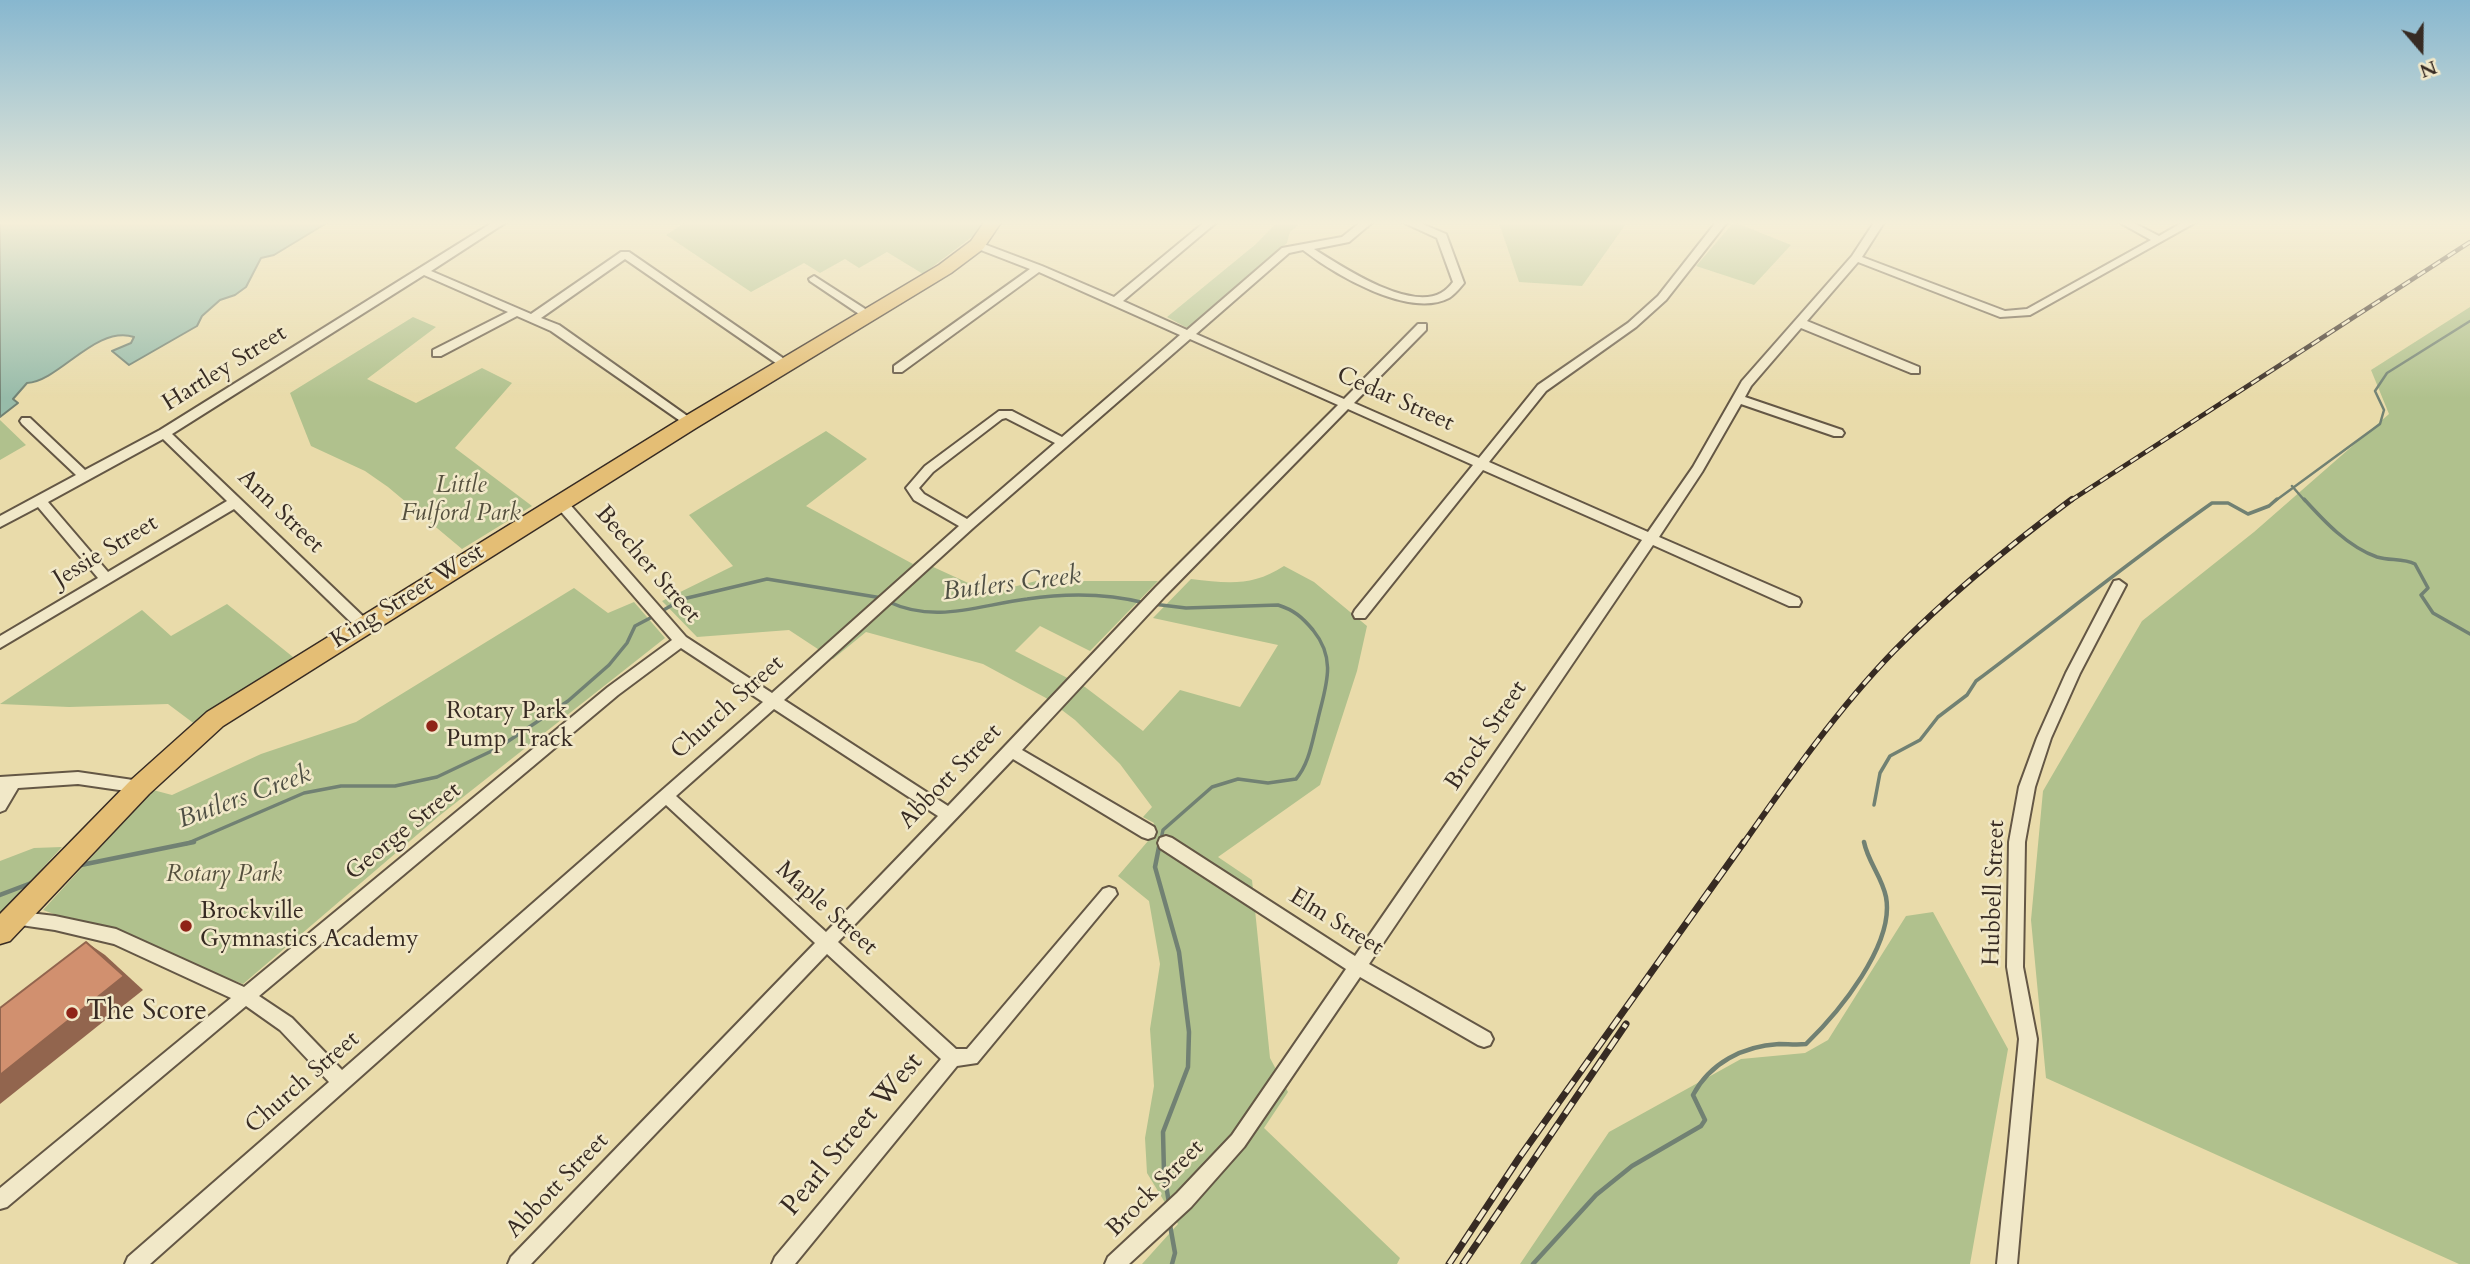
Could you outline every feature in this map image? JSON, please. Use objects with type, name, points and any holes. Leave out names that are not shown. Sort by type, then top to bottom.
[{"type":"main road","name":"King Street West","points":[[6,925],[140,787],[215,719],[689,423],[929,280]]},
{"type":"street","name":"Hartley Street","points":[[0,522],[164,433],[412,280]]},
{"type":"street","points":[[444,280],[534,317],[583,347],[689,423]]},
{"type":"street","points":[[534,317],[587,280]]},
{"type":"street","points":[[663,280],[787,365]]},
{"type":"street","points":[[815,280],[869,316]]},
{"type":"street","points":[[898,369],[1021,280]]},
{"type":"street","name":"Cedar Street","points":[[1064,280],[1794,602]]},
{"type":"street","points":[[1114,303],[1142,280]]},
{"type":"street","name":"Church Street","points":[[135,1264],[774,701],[968,525],[1252,280]]},
{"type":"street","points":[[1361,280],[1395,295],[1427,300],[1453,292],[1459,283],[1458,280]]},
{"type":"street","points":[[1360,614],[1542,388],[1632,325],[1676,280]]},
{"type":"street","name":"Brock Street","points":[[1115,1264],[1184,1200],[1238,1141],[1360,968],[1698,469],[1746,384],[1836,280]]},
{"type":"street","points":[[1912,280],[1987,309],[2017,315],[2030,312],[2087,280]]},
{"type":"street","points":[[437,353],[518,311]]},
{"type":"street","points":[[1798,322],[1915,370]]},
{"type":"street","name":"Abbott Street","points":[[518,1264],[1161,591],[1422,327]]},
{"type":"street","points":[[1738,399],[1838,433]]},
{"type":"street","points":[[968,525],[919,497],[912,488],[929,469],[999,415],[1009,414],[1063,442]]},
{"type":"street","points":[[26,421],[83,476]]},
{"type":"street","name":"Ann Street","points":[[164,433],[363,625]]},
{"type":"street","points":[[40,501],[106,578]]},
{"type":"street","name":"Jessie Street","points":[[0,643],[237,501]]},
{"type":"street","name":"Beecher Street","points":[[561,503],[681,641],[949,815]]},
{"type":"street","name":"Hubbell Street","points":[[2007,1264],[2028,1039],[2015,967],[2017,842],[2027,787],[2044,738],[2073,673],[2119,585]]},
{"type":"street","name":"George Street","points":[[0,1200],[613,691],[681,641]]},
{"type":"street","points":[[1010,750],[1148,832]]},
{"type":"street","points":[[0,805],[7,782],[78,778],[140,787]]},
{"type":"street","name":"Maple Street","points":[[666,796],[953,1058]]},
{"type":"street","name":"Elm Street","points":[[1166,843],[1360,968],[1484,1039]]},
{"type":"street","name":"Pearl Street West","points":[[782,1264],[953,1058],[971,1057],[1109,894]]},
{"type":"street","points":[[6,925],[55,923],[116,937],[245,996],[286,1024],[341,1082]]},
{"type":"green space","points":[[733,280],[773,280],[751,292]]},
{"type":"green space","points":[[1212,280],[1245,280],[1189,329],[1167,317]]},
{"type":"green space","points":[[1518,280],[1586,280],[1582,286]]},
{"type":"green space","points":[[1739,280],[1759,280],[1754,285]]},
{"type":"green space","points":[[2470,307],[2470,1264],[2459,1264],[2046,1078],[2031,920],[2043,791],[2142,621],[2254,532],[2389,414],[2371,370]]},
{"type":"green space","name":"Little Fulford Park","points":[[413,317],[436,327],[367,379],[416,403],[482,368],[512,383],[455,448],[532,506],[462,549],[365,471],[311,446],[290,393]]},
{"type":"green space","points":[[0,420],[26,445],[0,460]]},
{"type":"green space","points":[[826,431],[867,459],[806,506],[913,564],[918,560],[990,593],[1036,581],[1158,581],[1090,651],[1040,626],[1015,651],[1085,687],[1143,731],[1180,690],[1240,707],[1278,645],[1153,618],[1191,579],[1239,582],[1261,577],[1284,566],[1314,582],[1367,626],[1357,671],[1320,785],[1218,857],[1252,880],[1270,1058],[1288,1092],[1264,1128],[1400,1258],[1397,1264],[1142,1264],[1178,1224],[1147,1173],[1145,1138],[1154,1086],[1150,1029],[1160,964],[1149,901],[1118,876],[1148,841],[1154,823],[1143,817],[1152,807],[1120,764],[1075,720],[1046,698],[983,664],[866,632],[833,659],[789,630],[697,637],[662,601],[733,566],[689,515]]},
{"type":"green space","name":"Rotary Park","points":[[574,588],[608,613],[634,602],[665,638],[439,816],[243,984],[43,910],[153,790],[172,795],[261,754],[356,722]]},
{"type":"green space","points":[[227,604],[293,657],[196,725],[168,704],[69,707],[0,704],[142,610],[171,636]]},
{"type":"green space","points":[[62,847],[0,914],[0,861],[34,848]]},
{"type":"green space","points":[[1933,912],[2008,1049],[1970,1264],[1520,1264],[1609,1132],[1741,1059],[1805,1053],[1828,1040],[1906,916]]},
{"type":"shaded area","points":[[0,280],[250,280],[246,287],[235,295],[220,300],[202,316],[197,326],[129,365],[112,351],[131,343],[134,337],[120,335],[92,346],[52,373],[27,383],[13,399],[18,403],[0,417]]},
{"type":"building","points":[[86,942],[124,976],[0,1075],[0,1008]]},
{"type":"waterway","points":[[2293,488],[2380,424],[2384,410],[2375,391],[2387,373],[2470,321]]},
{"type":"waterway","points":[[2275,501],[2293,488]]},
{"type":"waterway","points":[[2293,488],[2305,501]]},
{"type":"waterway","points":[[1874,805],[1880,773],[1890,756],[1920,740],[1938,717],[1967,695],[1976,681],[2123,569],[2212,503],[2228,503],[2248,514],[2269,506],[2277,499]]},
{"type":"waterway","points":[[2304,499],[2346,540],[2366,553],[2415,564],[2428,588],[2421,595],[2433,613],[2470,634]]},
{"type":"waterway","name":"Butlers Creek","points":[[660,612],[683,599],[767,579],[882,598]]},
{"type":"waterway","name":"Butlers Creek","points":[[889,602],[924,612],[958,611],[1027,599],[1072,595],[1116,597],[1145,603]]},
{"type":"waterway","name":"Butlers Creek","points":[[1153,604],[1186,608],[1278,605],[1297,614],[1313,630],[1321,641],[1327,664],[1326,686],[1312,745],[1304,767],[1296,779],[1268,783],[1238,779],[1212,787],[1163,830],[1160,844]]},
{"type":"waterway","name":"Butlers Creek","points":[[188,843],[304,793],[341,786],[395,786],[437,777],[498,748],[568,701],[609,665],[627,643],[635,626],[654,616]]},
{"type":"waterway","name":"Butlers Creek","points":[[188,843],[194,842]]},
{"type":"waterway","name":"Butlers Creek","points":[[1160,842],[1155,867],[1179,952],[1189,1032],[1188,1067],[1163,1132],[1164,1173],[1169,1203]]},
{"type":"waterway","points":[[1533,1264],[1596,1195],[1632,1166],[1701,1126],[1705,1120],[1693,1095],[1718,1065],[1753,1048],[1806,1044],[1848,997],[1873,956],[1882,936],[1886,916],[1884,890],[1864,842]]},
{"type":"waterway","name":"Butlers Creek","points":[[81,865],[188,843]]},
{"type":"waterway","name":"Butlers Creek","points":[[0,895],[34,882]]},
{"type":"waterway","name":"Butlers Creek","points":[[1170,1225],[1175,1253],[1172,1264]]},
{"type":"railway","points":[[2070,501],[2411,280]]},
{"type":"railway","points":[[1743,844],[1796,769],[1873,673],[1936,610],[2072,499]]},
{"type":"railway","points":[[1449,1264],[1519,1158],[1744,842]]},
{"type":"railway","points":[[1463,1264],[1626,1024]]},
{"type":"place","name":"Rotary Park Pump Track","points":[[432,726]]},
{"type":"place","name":"Brockville Gymnastics Academy","points":[[186,926]]},
{"type":"place","name":"The Score","points":[[72,1013]]}]
